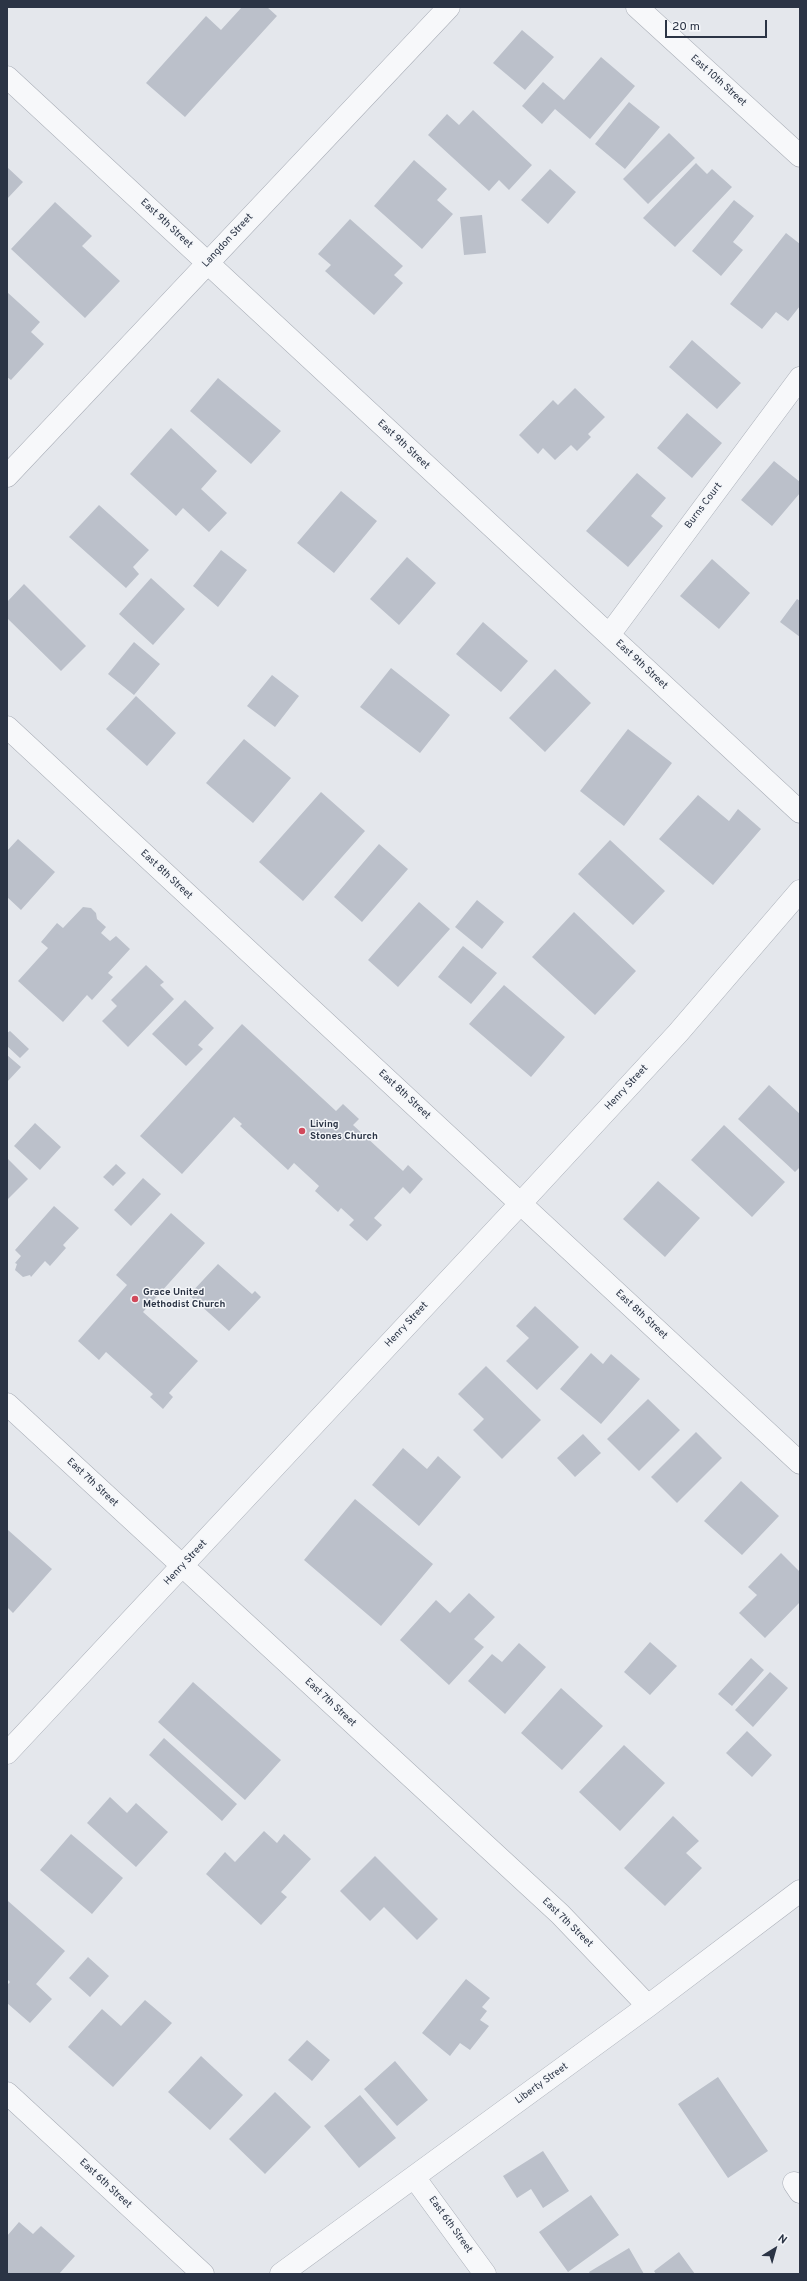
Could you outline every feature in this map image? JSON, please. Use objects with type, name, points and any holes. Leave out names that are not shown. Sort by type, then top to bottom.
[{"type":"street","name":"Langdon Street","points":[[7,476],[449,7]]},
{"type":"street","name":"East 10th Street","points":[[637,7],[800,156]]},
{"type":"street","name":"East 9th Street","points":[[7,77],[800,812]]},
{"type":"street","name":"Burns Court","points":[[609,635],[800,378]]},
{"type":"street","name":"East 8th Street","points":[[7,728],[800,1463]]},
{"type":"street","name":"Henry Street","points":[[7,1754],[521,1203],[678,1032],[800,891]]},
{"type":"street","name":"East 7th Street","points":[[7,1404],[560,1914],[648,2006]]},
{"type":"street","name":"Liberty Street","points":[[281,2274],[648,2006],[800,1891]]},
{"type":"street","name":"East 6th Street","points":[[7,2093],[203,2274]]},
{"type":"street","name":"East 6th Street","points":[[414,2177],[485,2274]]},
{"type":"building","points":[[242,7],[267,7],[277,16],[185,117],[146,83],[206,16],[221,30]]},
{"type":"building","points":[[522,30],[554,57],[525,90],[493,63]]},
{"type":"building","points":[[601,57],[635,86],[590,139],[555,109],[542,124],[522,106],[543,82],[564,100]]},
{"type":"building","points":[[629,102],[660,127],[625,169],[595,144]]},
{"type":"building","points":[[473,110],[532,165],[509,190],[499,180],[489,191],[428,135],[447,114],[459,125]]},
{"type":"building","points":[[669,133],[695,158],[648,204],[623,179]]},
{"type":"building","points":[[414,160],[447,189],[437,200],[453,214],[422,249],[374,206]]},
{"type":"building","points":[[696,163],[707,174],[712,169],[732,187],[675,247],[643,218]]},
{"type":"building","points":[[7,167],[23,182],[7,199]]},
{"type":"building","points":[[550,169],[576,192],[548,224],[521,200]]},
{"type":"building","points":[[734,200],[754,216],[733,242],[743,250],[721,276],[692,251]]},
{"type":"building","points":[[55,202],[92,236],[82,246],[120,281],[85,318],[11,249]]},
{"type":"building","points":[[482,215],[486,253],[464,255],[460,217]]},
{"type":"building","points":[[350,219],[403,266],[394,275],[403,283],[374,315],[325,271],[331,265],[318,254]]},
{"type":"building","points":[[786,233],[800,244],[800,306],[788,321],[776,312],[762,329],[730,304]]},
{"type":"building","points":[[7,292],[40,322],[31,332],[44,344],[11,380],[7,377]]},
{"type":"building","points":[[692,340],[741,383],[717,409],[669,367]]},
{"type":"building","points":[[218,378],[281,431],[251,464],[190,411]]},
{"type":"building","points":[[575,388],[605,417],[588,434],[591,437],[577,451],[571,445],[555,460],[543,448],[538,454],[519,435],[553,400],[558,405]]},
{"type":"building","points":[[687,413],[722,443],[692,478],[657,448]]},
{"type":"building","points":[[171,428],[217,471],[201,489],[227,513],[209,532],[183,508],[176,516],[130,474]]},
{"type":"building","points":[[774,461],[800,482],[800,493],[772,526],[741,500]]},
{"type":"building","points":[[637,473],[666,498],[651,516],[663,526],[628,567],[586,531]]},
{"type":"building","points":[[341,491],[377,521],[334,573],[297,543]]},
{"type":"building","points":[[99,505],[149,550],[133,567],[139,574],[126,588],[69,537]]},
{"type":"building","points":[[221,550],[247,570],[218,607],[193,586]]},
{"type":"building","points":[[407,557],[436,583],[399,625],[370,599]]},
{"type":"building","points":[[712,559],[750,593],[719,629],[680,596]]},
{"type":"building","points":[[151,578],[185,609],[153,645],[119,614]]},
{"type":"building","points":[[24,584],[86,646],[61,671],[7,618],[7,602]]},
{"type":"building","points":[[797,599],[800,601],[800,637],[780,622]]},
{"type":"building","points":[[483,622],[528,661],[501,692],[456,654]]},
{"type":"building","points":[[134,642],[160,664],[134,695],[108,674]]},
{"type":"building","points":[[391,668],[450,715],[420,753],[360,707]]},
{"type":"building","points":[[555,669],[591,703],[545,752],[509,718]]},
{"type":"building","points":[[272,675],[299,696],[275,727],[247,706]]},
{"type":"building","points":[[136,696],[176,733],[147,766],[106,729]]},
{"type":"building","points":[[628,729],[672,763],[624,826],[580,791]]},
{"type":"building","points":[[244,739],[291,778],[253,823],[206,783]]},
{"type":"building","points":[[321,792],[365,831],[303,901],[259,862]]},
{"type":"building","points":[[698,795],[729,821],[738,809],[761,829],[713,885],[659,839]]},
{"type":"building","points":[[18,839],[55,872],[21,910],[7,897],[7,851]]},
{"type":"building","points":[[610,840],[665,891],[633,925],[578,874]]},
{"type":"building","points":[[379,844],[408,869],[362,922],[334,897]]},
{"type":"building","points":[[477,900],[504,922],[482,949],[455,927]]},
{"type":"building","points":[[419,902],[450,929],[398,987],[368,960]]},
{"type":"building","points":[[83,907],[91,908],[96,913],[97,919],[106,927],[101,933],[110,941],[116,936],[130,949],[108,973],[113,977],[92,1000],[87,995],[63,1022],[18,981],[48,948],[41,942],[57,923],[63,928]]},
{"type":"building","points":[[574,912],[636,971],[595,1015],[532,957]]},
{"type":"building","points":[[463,946],[497,973],[471,1004],[438,977]]},
{"type":"building","points":[[146,965],[164,982],[160,985],[174,999],[128,1047],[102,1021],[117,1006],[111,1000]]},
{"type":"building","points":[[504,985],[565,1037],[531,1077],[469,1024]]},
{"type":"building","points":[[185,1000],[214,1028],[198,1045],[203,1049],[186,1066],[152,1034]]},
{"type":"building","name":"Living Stones Church","points":[[242,1024],[336,1111],[343,1104],[359,1119],[353,1125],[403,1171],[408,1165],[423,1179],[410,1194],[403,1187],[374,1218],[382,1225],[367,1241],[349,1225],[354,1220],[341,1208],[338,1212],[315,1191],[319,1186],[294,1163],[288,1170],[240,1126],[242,1124],[234,1117],[182,1174],[140,1136]]},
{"type":"building","points":[[10,1031],[29,1049],[20,1058],[7,1046],[7,1033]]},
{"type":"building","points":[[7,1055],[21,1067],[7,1082]]},
{"type":"building","points":[[769,1085],[800,1114],[800,1167],[795,1172],[738,1119]]},
{"type":"building","points":[[35,1123],[61,1147],[40,1170],[14,1146]]},
{"type":"building","points":[[724,1125],[785,1182],[752,1217],[691,1160]]},
{"type":"building","points":[[7,1158],[28,1179],[7,1200]]},
{"type":"building","points":[[116,1164],[126,1173],[113,1186],[103,1177]]},
{"type":"building","points":[[143,1178],[161,1194],[131,1226],[114,1210]]},
{"type":"building","points":[[658,1181],[700,1218],[665,1257],[623,1219]]},
{"type":"building","points":[[54,1206],[79,1228],[63,1245],[66,1248],[50,1266],[45,1261],[31,1277],[30,1275],[23,1277],[15,1270],[17,1264],[15,1263],[21,1256],[15,1250]]},
{"type":"building","name":"Grace United Methodist Church","points":[[171,1213],[205,1243],[143,1312],[198,1361],[169,1393],[173,1397],[163,1409],[150,1397],[153,1394],[106,1352],[99,1360],[78,1341],[127,1285],[116,1275]]},
{"type":"building","points":[[218,1264],[252,1294],[255,1291],[261,1297],[229,1331],[189,1295]]},
{"type":"building","points":[[535,1306],[579,1347],[537,1390],[506,1361],[529,1338],[516,1326]]},
{"type":"building","points":[[591,1353],[603,1364],[611,1354],[640,1379],[601,1424],[560,1389]]},
{"type":"building","points":[[486,1366],[541,1420],[502,1459],[473,1430],[484,1419],[458,1394]]},
{"type":"building","points":[[648,1399],[680,1430],[639,1471],[607,1439]]},
{"type":"building","points":[[696,1432],[722,1458],[677,1503],[651,1477]]},
{"type":"building","points":[[583,1434],[601,1453],[575,1477],[557,1458]]},
{"type":"building","points":[[403,1448],[427,1469],[438,1456],[461,1477],[419,1526],[372,1485]]},
{"type":"building","points":[[741,1481],[779,1516],[742,1555],[704,1521]]},
{"type":"building","points":[[355,1499],[433,1564],[381,1626],[304,1560]]},
{"type":"building","points":[[8,1530],[52,1569],[13,1613],[7,1607]]},
{"type":"building","points":[[781,1553],[800,1572],[800,1602],[765,1638],[739,1613],[757,1595],[748,1587]]},
{"type":"building","points":[[469,1593],[495,1617],[474,1639],[484,1647],[449,1685],[400,1640],[436,1600],[450,1613]]},
{"type":"building","points":[[650,1642],[677,1666],[650,1695],[624,1672]]},
{"type":"building","points":[[519,1643],[546,1667],[505,1714],[468,1681],[492,1654],[502,1662]]},
{"type":"building","points":[[751,1658],[764,1670],[732,1706],[718,1694]]},
{"type":"building","points":[[770,1672],[788,1688],[753,1727],[735,1710]]},
{"type":"building","points":[[193,1682],[281,1760],[245,1800],[158,1722]]},
{"type":"building","points":[[561,1688],[603,1726],[562,1770],[521,1733]]},
{"type":"building","points":[[747,1731],[772,1755],[752,1777],[726,1753]]},
{"type":"building","points":[[164,1738],[237,1804],[222,1821],[149,1755]]},
{"type":"building","points":[[624,1745],[665,1783],[620,1831],[579,1792]]},
{"type":"building","points":[[110,1797],[127,1813],[136,1803],[168,1832],[136,1867],[87,1823]]},
{"type":"building","points":[[673,1816],[699,1841],[686,1853],[702,1868],[665,1906],[624,1868]]},
{"type":"building","points":[[264,1831],[277,1843],[284,1834],[311,1859],[281,1892],[287,1897],[261,1925],[206,1874],[225,1852],[235,1862]]},
{"type":"building","points":[[71,1834],[123,1878],[92,1914],[40,1870]]},
{"type":"building","points":[[375,1856],[438,1919],[417,1940],[384,1907],[370,1921],[340,1891]]},
{"type":"building","points":[[8,1901],[65,1951],[36,1984],[52,1999],[30,2023],[7,2003],[7,1985],[10,1982],[7,1979]]},
{"type":"building","points":[[88,1957],[109,1976],[90,1997],[69,1978]]},
{"type":"building","points":[[466,1979],[490,1998],[482,2007],[487,2011],[480,2020],[489,2026],[470,2050],[460,2043],[450,2056],[422,2033]]},
{"type":"building","points":[[145,2000],[172,2023],[113,2087],[68,2047],[102,2009],[121,2026]]},
{"type":"building","points":[[307,2040],[330,2060],[312,2081],[288,2060]]},
{"type":"building","points":[[201,2056],[243,2095],[210,2130],[168,2092]]},
{"type":"building","points":[[395,2061],[428,2100],[397,2126],[364,2089]]},
{"type":"building","points":[[718,2077],[768,2151],[728,2178],[678,2104]]},
{"type":"building","points":[[275,2092],[311,2127],[265,2174],[229,2139]]},
{"type":"building","points":[[360,2095],[396,2138],[359,2168],[324,2126]]},
{"type":"building","points":[[543,2151],[569,2191],[543,2208],[531,2189],[517,2198],[503,2176]]},
{"type":"building","points":[[591,2195],[619,2235],[568,2272],[539,2232]]},
{"type":"building","points":[[19,2222],[33,2234],[41,2226],[75,2256],[59,2274],[7,2274],[7,2236]]},
{"type":"building","points":[[629,2248],[644,2274],[590,2274],[589,2272]]},
{"type":"building","points":[[679,2252],[695,2274],[656,2274],[654,2271]]},
{"type":"place","name":"Living Stones Church","points":[[302,1131]]},
{"type":"place","name":"Grace United Methodist Church","points":[[135,1299]]}]
